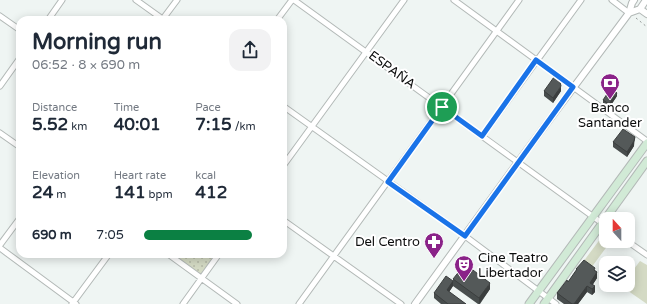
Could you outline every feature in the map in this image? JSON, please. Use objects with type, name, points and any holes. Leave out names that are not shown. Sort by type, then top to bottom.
[{"type":"main road","points":[[529,304],[647,142]]},
{"type":"main road","points":[[612,212],[647,161]]},
{"type":"main road","points":[[546,301],[599,231]]},
{"type":"street","points":[[51,16],[62,0]]},
{"type":"street","points":[[136,0],[158,16]]},
{"type":"street","points":[[166,16],[177,0]]},
{"type":"street","points":[[280,16],[293,0]]},
{"type":"street","name":"ESPAÑA","points":[[293,0],[599,220]]},
{"type":"street","points":[[287,161],[404,0]]},
{"type":"street","points":[[454,0],[647,142]]},
{"type":"street","points":[[299,304],[519,0]]},
{"type":"street","points":[[482,136],[581,0]]},
{"type":"street","points":[[612,0],[631,12]]},
{"type":"street","points":[[415,304],[573,87],[631,12],[632,3],[634,0]]},
{"type":"street","points":[[631,12],[640,9],[646,0]]},
{"type":"street","points":[[640,9],[647,14]]},
{"type":"street","points":[[0,16],[16,27]]},
{"type":"street","points":[[0,86],[16,64]]},
{"type":"street","points":[[287,109],[465,236],[538,291],[546,301],[556,304]]},
{"type":"street","points":[[0,133],[16,144]]},
{"type":"street","points":[[287,223],[401,304]]},
{"type":"street","points":[[16,224],[0,247],[74,303],[106,258]]},
{"type":"street","points":[[635,246],[647,255]]},
{"type":"street","points":[[174,258],[237,304]]},
{"type":"street","points":[[183,304],[216,258]]},
{"type":"path","points":[[631,12],[647,27]]},
{"type":"green space","points":[[599,241],[599,248],[606,248],[591,268],[583,262]]},
{"type":"green space","points":[[174,258],[216,258],[202,278]]},
{"type":"green space","points":[[640,261],[647,265],[647,304],[630,292],[635,292],[635,268]]},
{"type":"building","points":[[554,77],[560,82],[561,86],[553,98],[544,91]]},
{"type":"building","points":[[611,88],[617,93],[609,104],[603,100]]},
{"type":"building","points":[[623,129],[635,137],[627,152],[613,142]]},
{"type":"building","points":[[584,260],[595,268],[594,270],[597,272],[590,283],[595,286],[592,289],[587,286],[574,304],[572,304],[557,293],[567,280],[568,282]]},
{"type":"building","points":[[465,264],[490,283],[479,298],[453,279]]},
{"type":"building","points":[[446,276],[453,281],[447,290],[466,304],[448,304],[434,293]]},
{"type":"place","name":"Banco Santander","points":[[610,100]]},
{"type":"place","name":"Del Centro","points":[[434,259]]},
{"type":"place","name":"Cine Teatro Libertador","points":[[464,282]]},
{"type":"route","points":[[536,60],[573,87],[465,236],[388,182],[442,107],[482,136],[536,60]]}]
